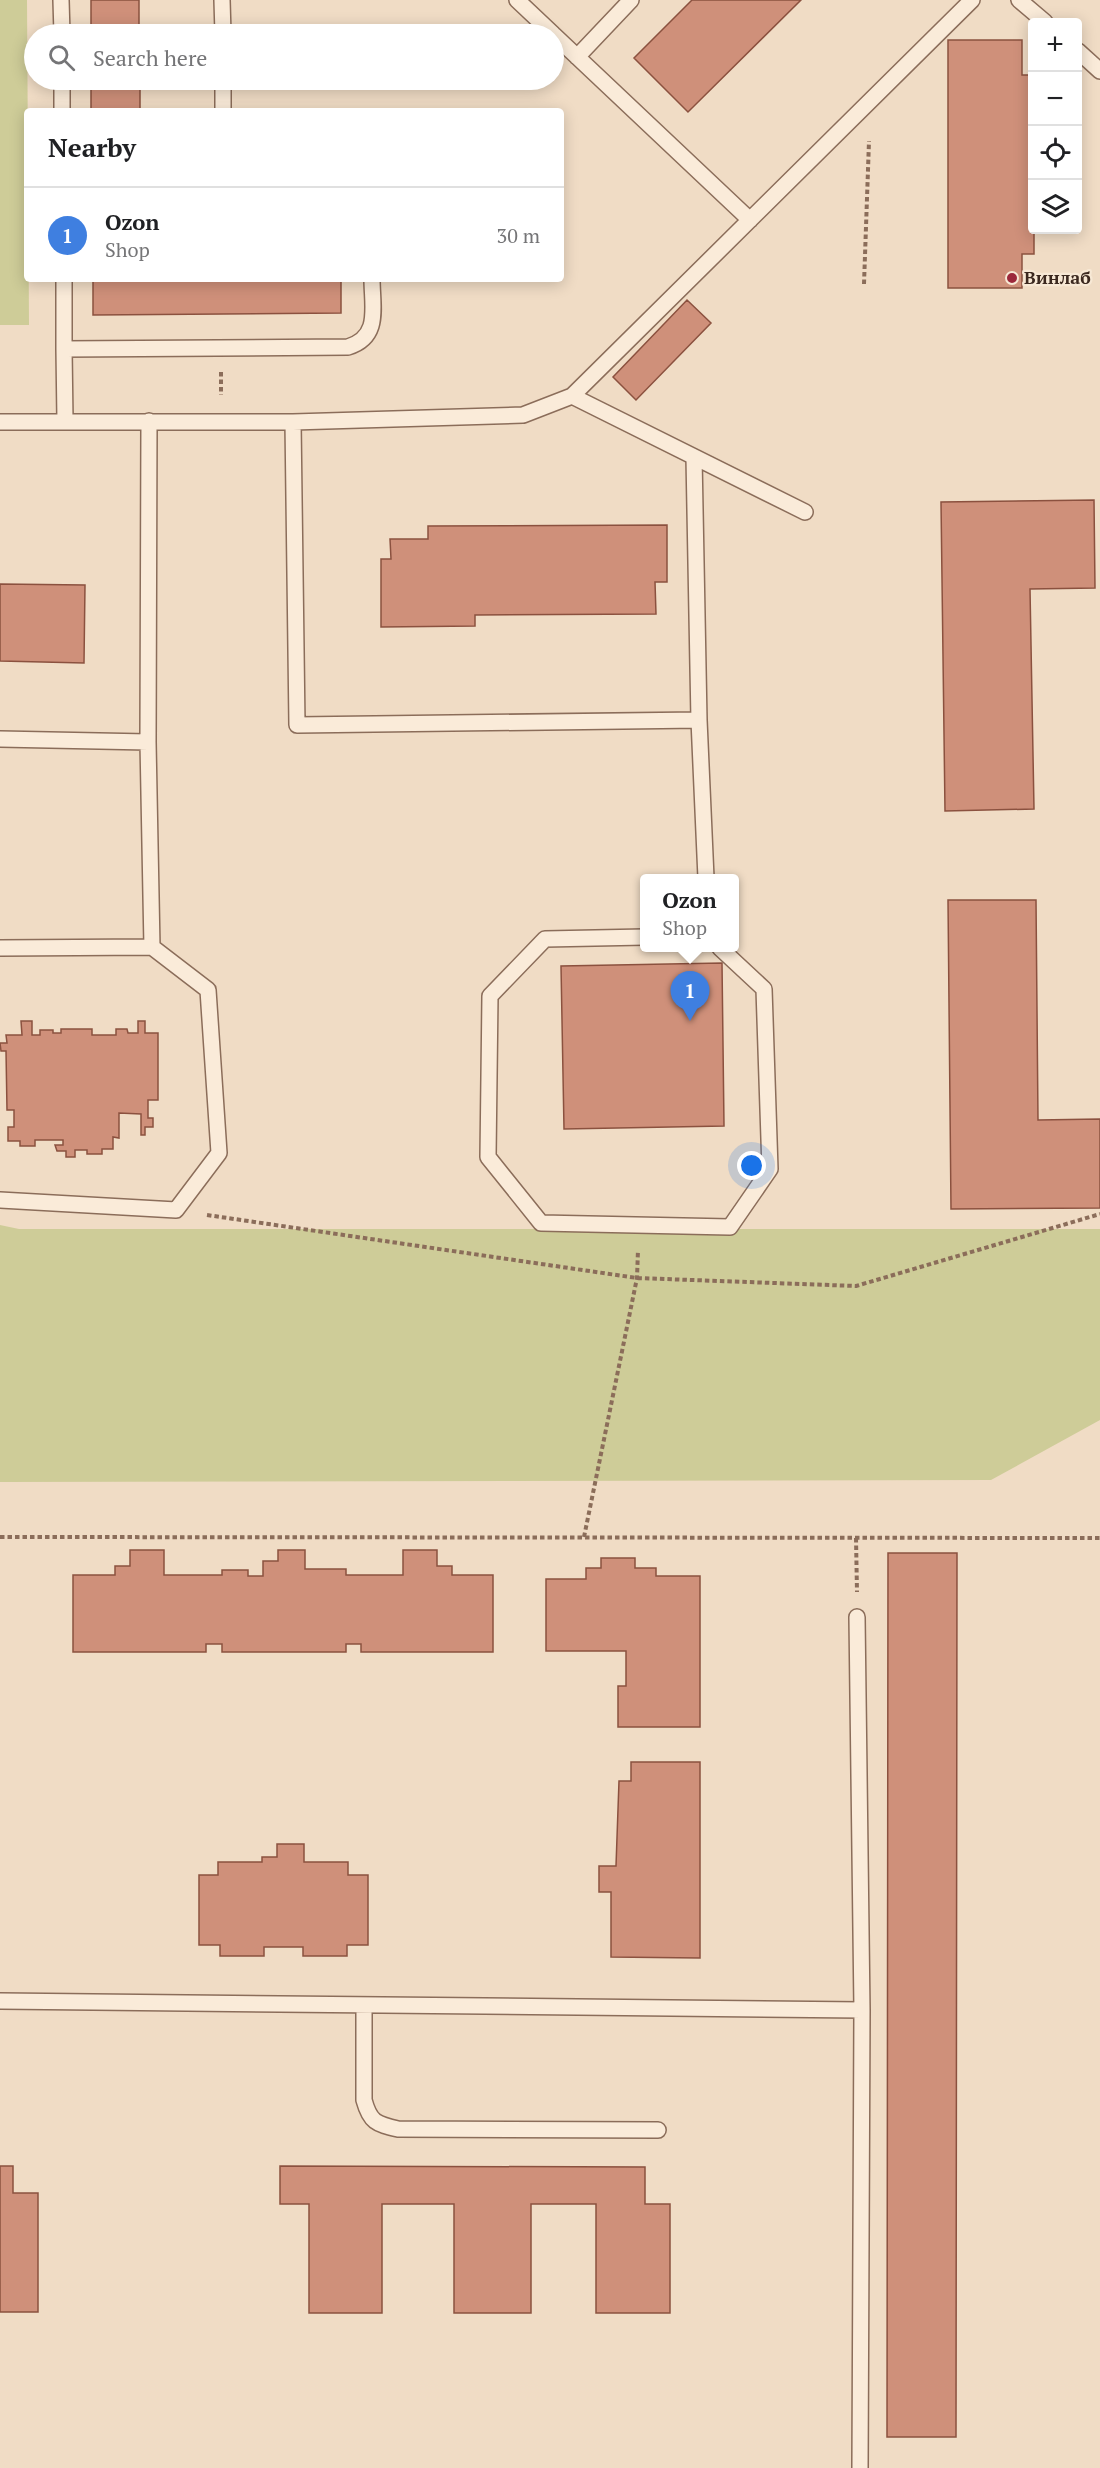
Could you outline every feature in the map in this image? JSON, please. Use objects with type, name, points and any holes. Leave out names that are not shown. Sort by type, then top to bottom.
[{"type":"lane","points":[[61,0],[62,24]]},
{"type":"lane","points":[[222,0],[223,24]]},
{"type":"lane","points":[[517,0],[542,24]]},
{"type":"lane","points":[[577,57],[631,0]]},
{"type":"lane","points":[[0,422],[293,422],[523,415],[572,396],[972,0]]},
{"type":"lane","points":[[1019,0],[1040,18]]},
{"type":"lane","points":[[564,45],[750,220]]},
{"type":"lane","points":[[1082,55],[1100,71]]},
{"type":"lane","points":[[62,90],[62,108]]},
{"type":"lane","points":[[223,90],[223,108]]},
{"type":"lane","points":[[64,282],[65,421]]},
{"type":"lane","points":[[64,349],[348,347],[360,343],[368,335],[372,321],[372,282]]},
{"type":"lane","points":[[572,396],[805,512]]},
{"type":"lane","points":[[149,421],[148,742],[152,947]]},
{"type":"lane","points":[[293,422],[297,725],[699,720]]},
{"type":"lane","points":[[694,457],[699,720],[706,874]]},
{"type":"lane","points":[[0,739],[148,742]]},
{"type":"lane","points":[[640,937],[545,939],[490,996],[488,1157],[541,1222],[730,1227],[770,1169],[764,989],[724,952]]},
{"type":"lane","points":[[0,948],[152,947],[208,990],[219,1152],[176,1210],[0,1200]]},
{"type":"lane","points":[[857,1617],[862,2010],[860,2468]]},
{"type":"lane","points":[[0,2001],[862,2010]]},
{"type":"lane","points":[[364,2005],[364,2100],[368,2115],[379,2125],[398,2129],[658,2130]]},
{"type":"path","points":[[864,284],[870,100]]},
{"type":"path","points":[[221,348],[221,400]]},
{"type":"path","points":[[584,1538],[637,1278],[638,1225]]},
{"type":"path","points":[[0,1537],[1100,1538]]},
{"type":"path","points":[[856,1538],[857,1617]]},
{"type":"shaded area","points":[[0,0],[27,0],[27,24],[24,24],[24,90],[28,90],[28,108],[24,108],[24,282],[29,282],[29,325],[0,325]]},
{"type":"shaded area","points":[[0,1225],[19,1229],[1100,1229],[1100,1420],[991,1480],[0,1482]]},
{"type":"building","points":[[91,0],[139,0],[139,24],[91,24]]},
{"type":"building","points":[[692,0],[801,0],[688,112],[634,58]]},
{"type":"building","points":[[948,40],[1022,40],[1022,75],[1028,75],[1028,234],[1034,234],[1034,254],[1022,254],[1022,288],[948,288]]},
{"type":"building","points":[[91,90],[140,90],[140,108],[91,108]]},
{"type":"building","points":[[93,282],[341,282],[341,313],[93,315]]},
{"type":"building","points":[[687,300],[711,323],[636,400],[613,377]]},
{"type":"building","points":[[1094,500],[1095,588],[1030,589],[1034,809],[945,811],[941,502]]},
{"type":"building","points":[[667,525],[667,582],[655,582],[656,614],[475,615],[475,626],[381,627],[381,559],[391,559],[390,539],[428,539],[428,526]]},
{"type":"building","points":[[0,584],[85,585],[84,663],[0,661]]},
{"type":"building","points":[[948,900],[1036,900],[1038,1120],[1100,1119],[1100,1208],[951,1209]]},
{"type":"building","points":[[722,963],[724,1126],[564,1129],[561,966]]},
{"type":"building","points":[[21,1021],[32,1021],[32,1035],[40,1035],[40,1030],[53,1030],[53,1033],[61,1033],[61,1029],[92,1029],[92,1035],[116,1035],[116,1029],[127,1029],[128,1033],[138,1033],[138,1021],[145,1021],[145,1033],[158,1033],[158,1100],[148,1100],[148,1118],[153,1118],[153,1127],[145,1127],[145,1135],[141,1135],[141,1114],[119,1113],[119,1138],[113,1137],[113,1149],[102,1149],[102,1154],[87,1154],[87,1150],[75,1150],[75,1157],[66,1157],[66,1151],[57,1151],[55,1145],[63,1145],[63,1140],[35,1140],[35,1146],[20,1146],[20,1141],[8,1141],[8,1127],[14,1127],[14,1110],[7,1110],[6,1051],[1,1051],[0,1043],[7,1043],[6,1035],[22,1035]]},
{"type":"building","points":[[130,1550],[164,1550],[164,1575],[222,1575],[222,1570],[248,1570],[248,1576],[263,1576],[263,1561],[278,1561],[278,1550],[305,1550],[305,1569],[346,1569],[346,1575],[403,1575],[403,1550],[437,1550],[437,1566],[452,1566],[452,1575],[493,1575],[493,1652],[361,1652],[361,1644],[346,1644],[346,1652],[222,1652],[222,1644],[206,1644],[206,1652],[73,1652],[73,1575],[115,1575],[115,1566],[130,1566]]},
{"type":"building","points":[[888,1553],[957,1553],[956,2437],[887,2437]]},
{"type":"building","points":[[601,1558],[635,1558],[635,1568],[656,1568],[656,1576],[700,1576],[700,1727],[618,1727],[618,1686],[626,1686],[626,1651],[546,1651],[546,1579],[586,1579],[586,1568],[601,1568]]},
{"type":"building","points":[[631,1762],[700,1762],[700,1958],[611,1957],[611,1892],[599,1892],[599,1866],[616,1866],[619,1781],[631,1781]]},
{"type":"building","points":[[277,1844],[304,1844],[304,1862],[348,1862],[348,1875],[368,1875],[368,1945],[347,1945],[347,1956],[303,1956],[303,1947],[264,1947],[264,1956],[220,1956],[220,1945],[199,1945],[199,1875],[218,1875],[218,1862],[262,1862],[262,1857],[277,1857]]},
{"type":"building","points":[[0,2166],[13,2166],[13,2193],[38,2193],[38,2312],[0,2312]]},
{"type":"building","points":[[280,2166],[645,2167],[645,2204],[670,2204],[670,2313],[596,2313],[596,2204],[531,2204],[531,2313],[454,2313],[454,2204],[382,2204],[382,2313],[309,2313],[309,2204],[280,2204]]},
{"type":"place","name":"Винлаб","points":[[1012,278]]},
{"type":"place","name":"Ozon","points":[[690,1021]]}]
